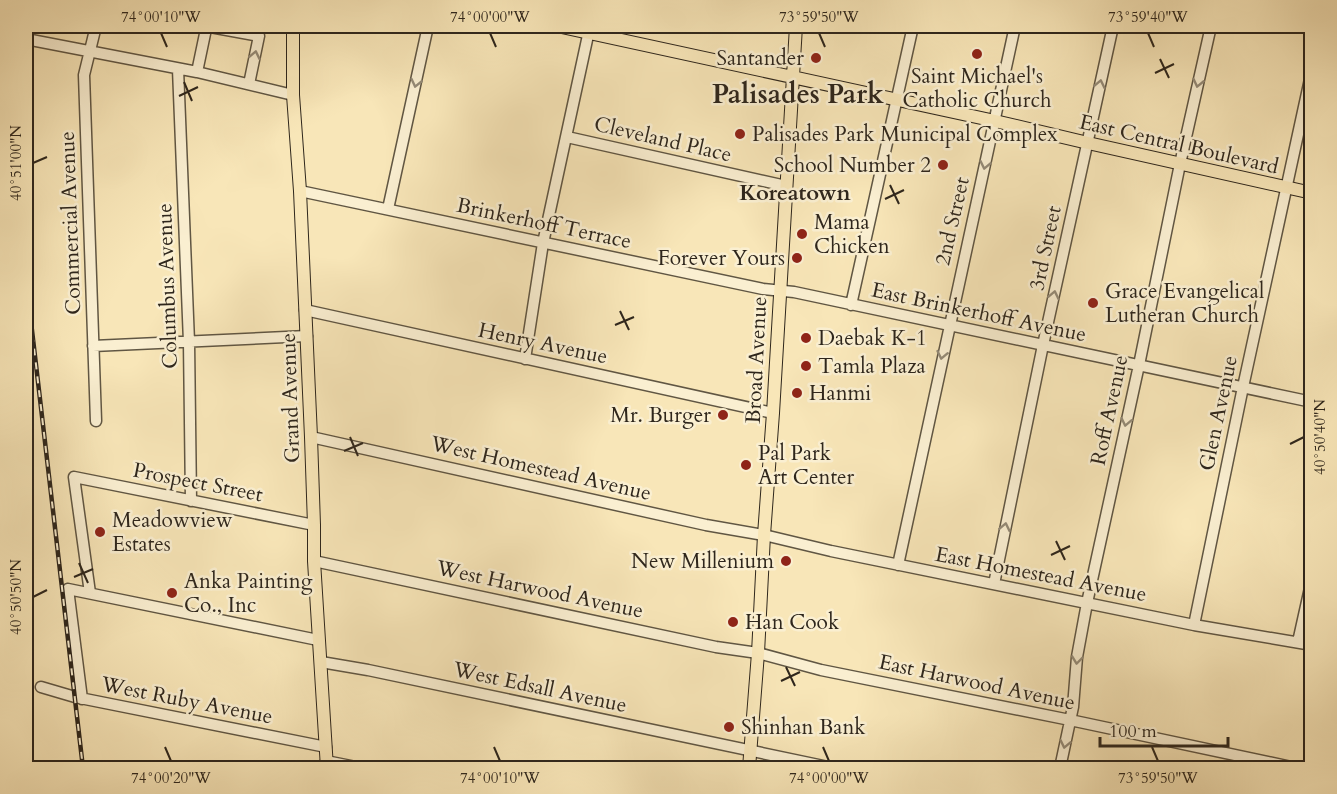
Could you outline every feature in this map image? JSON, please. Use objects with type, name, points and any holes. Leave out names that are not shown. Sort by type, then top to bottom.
[{"type":"main road","name":"Grand Avenue","points":[[293,26],[293,94],[300,191],[314,561],[326,765]]},
{"type":"main road","name":"East Central Boulevard","points":[[557,26],[589,29],[792,77],[1311,193]]},
{"type":"main road","name":"Broad Avenue","points":[[749,768],[796,26]]},
{"type":"street","name":"Commercial Avenue","points":[[96,26],[84,75],[96,421]]},
{"type":"street","points":[[197,72],[205,26],[259,36],[249,84]]},
{"type":"street","points":[[388,209],[429,26]]},
{"type":"street","points":[[851,305],[913,26]]},
{"type":"street","name":"2nd Street","points":[[898,565],[1014,26]]},
{"type":"street","name":"3rd Street","points":[[993,584],[1113,26]]},
{"type":"street","name":"Roff Avenue","points":[[1060,768],[1073,707],[1077,657],[1211,26]]},
{"type":"street","points":[[525,359],[543,243],[589,29]]},
{"type":"street","points":[[26,39],[197,72],[293,94]]},
{"type":"street","name":"Columbus Avenue","points":[[178,69],[189,342],[191,501]]},
{"type":"street","name":"Glen Avenue","points":[[1194,625],[1311,70]]},
{"type":"street","name":"Cleveland Place","points":[[567,137],[786,186]]},
{"type":"street","name":"Brinkerhoff Terrace","points":[[300,191],[780,291]]},
{"type":"street","name":"East Brinkerhoff Avenue","points":[[780,291],[794,292],[1311,402]]},
{"type":"street","name":"Henry Avenue","points":[[305,310],[773,413]]},
{"type":"street","points":[[93,346],[306,336]]},
{"type":"street","name":"West Homestead Avenue","points":[[311,436],[705,525],[764,535]]},
{"type":"street","name":"Prospect Street","points":[[90,593],[74,477],[314,525]]},
{"type":"street","name":"East Homestead Avenue","points":[[764,535],[831,551],[1194,625],[1311,645]]},
{"type":"street","name":"West Harwood Avenue","points":[[314,561],[716,647],[758,653]]},
{"type":"street","points":[[1298,642],[1311,579]]},
{"type":"street","points":[[82,699],[68,589],[318,640]]},
{"type":"street","name":"East Harwood Avenue","points":[[758,653],[821,670],[1296,768]]},
{"type":"street","name":"West Edsall Avenue","points":[[321,662],[833,768]]},
{"type":"street","name":"West Ruby Avenue","points":[[41,687],[82,699],[326,747]]},
{"type":"street","points":[[326,765],[361,768]]},
{"type":"railway","points":[[26,279],[83,768]]},
{"type":"place","name":"Saint Michael's Catholic Church","points":[[977,54]]},
{"type":"place","name":"Santander","points":[[816,58]]},
{"type":"place","name":"Palisades Park Municipal Complex","points":[[740,134]]},
{"type":"place","name":"School Number 2","points":[[943,165]]},
{"type":"place","name":"Mama Chicken","points":[[802,234]]},
{"type":"place","name":"Forever Yours","points":[[797,258]]},
{"type":"place","name":"Grace Evangelical Lutheran Church","points":[[1093,303]]},
{"type":"place","name":"Daebak K-1","points":[[806,338]]},
{"type":"place","name":"Tamla Plaza","points":[[806,366]]},
{"type":"place","name":"Hanmi","points":[[797,393]]},
{"type":"place","name":"Mr. Burger","points":[[723,415]]},
{"type":"place","name":"Pal Park Art Center","points":[[746,465]]},
{"type":"place","name":"Meadowview Estates","points":[[100,532]]},
{"type":"place","name":"New Millenium","points":[[786,561]]},
{"type":"place","name":"Anka Painting Co., Inc","points":[[172,593]]},
{"type":"place","name":"Han Cook","points":[[733,622]]},
{"type":"place","name":"Shinhan Bank","points":[[729,727]]},
{"type":"district","name":"Palisades Park","points":[[798,94]]},
{"type":"district","name":"Koreatown","points":[[795,192]]}]
